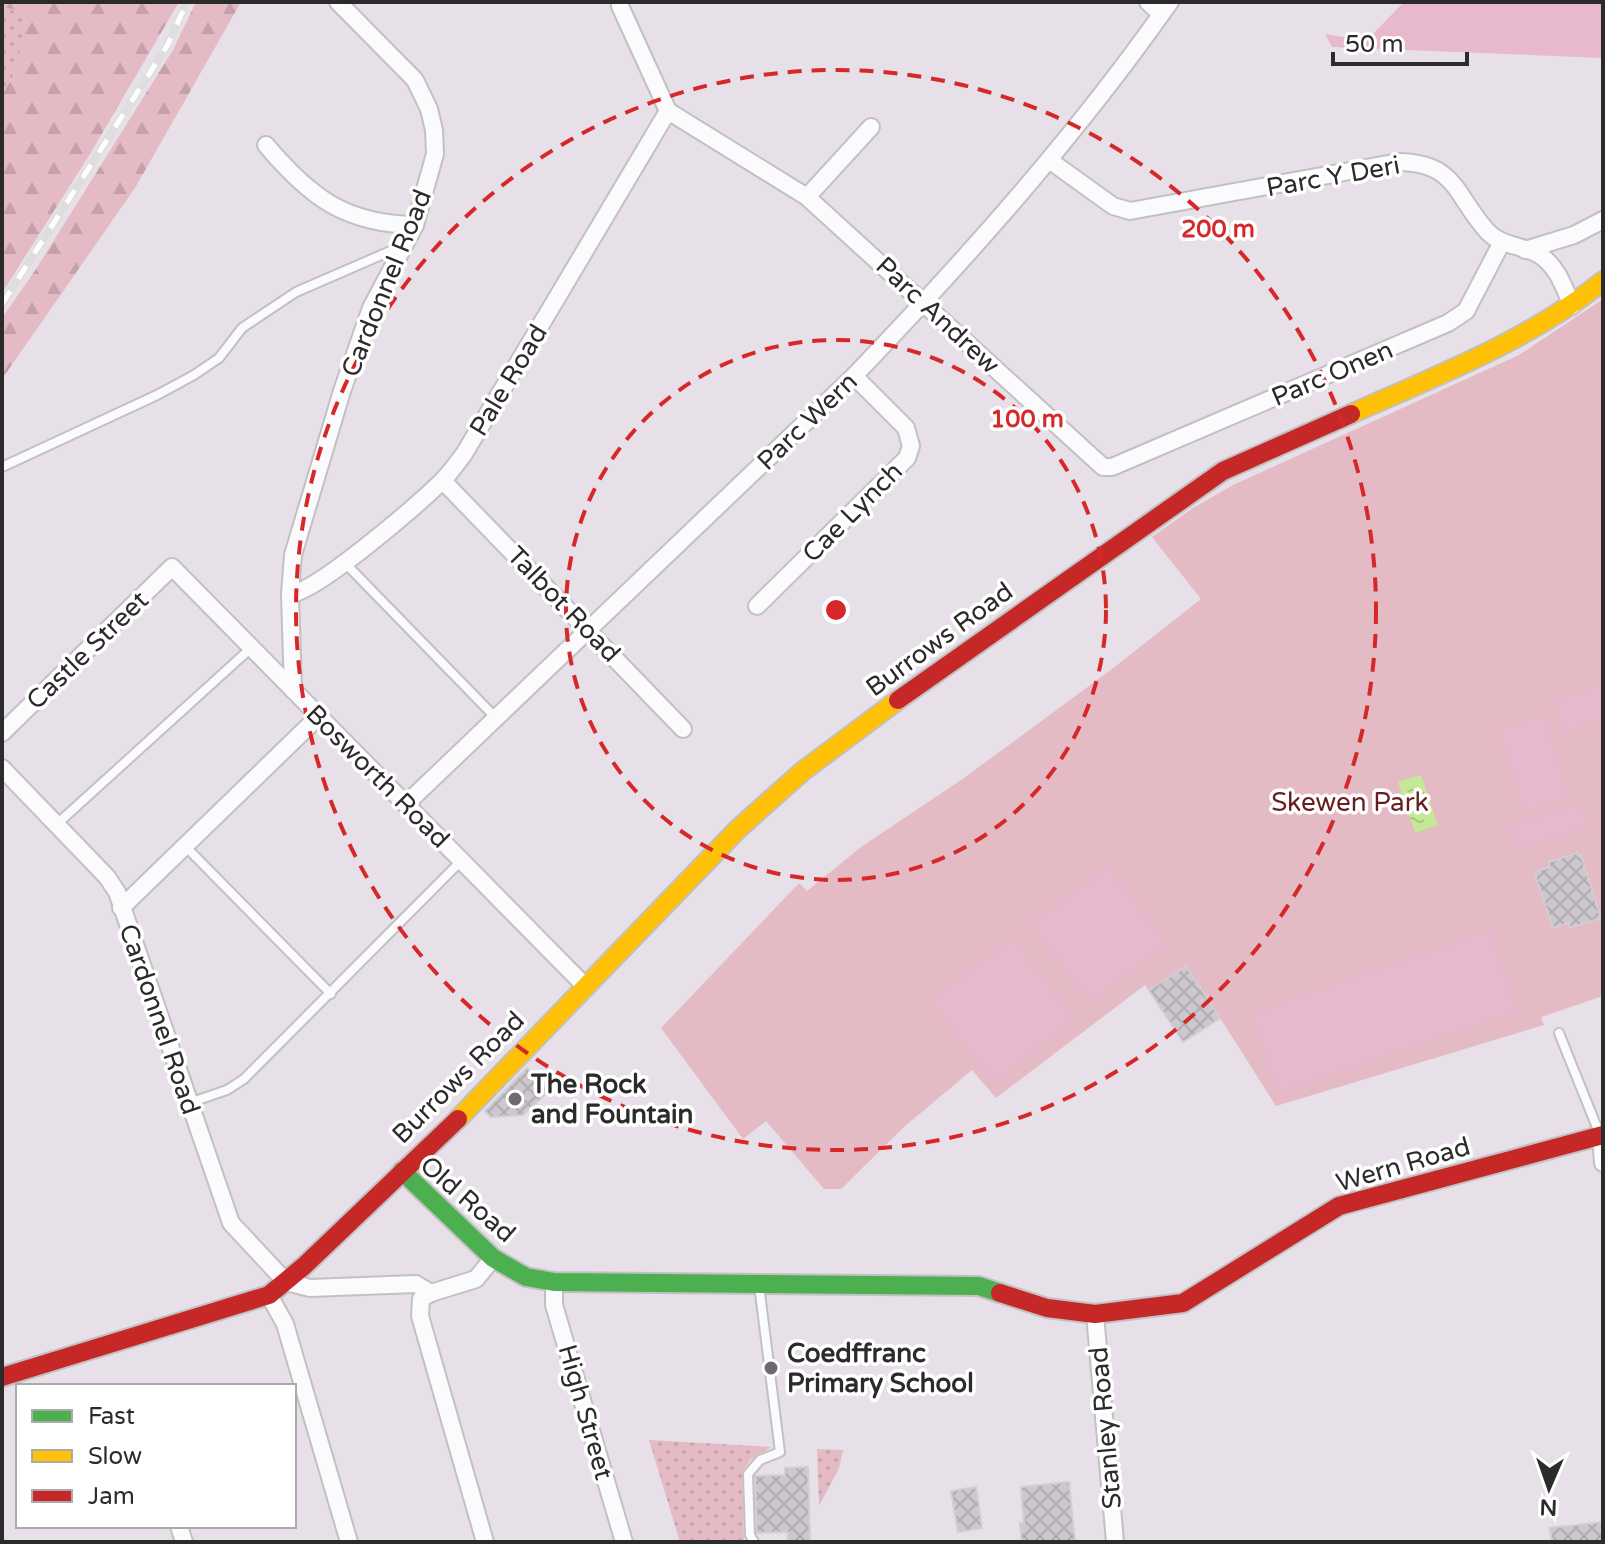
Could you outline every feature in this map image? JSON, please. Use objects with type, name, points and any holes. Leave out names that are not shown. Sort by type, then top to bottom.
[{"type":"main road","name":"Burrows Road","points":[[402,1171],[465,1112],[584,985],[679,893],[738,829],[803,771],[937,671],[1223,471],[1510,343],[1572,306],[1603,281]]},
{"type":"main road","name":"Wern Road","points":[[1095,1314],[1183,1303],[1339,1206],[1602,1136]]},
{"type":"main road","name":"Old Road","points":[[2,1377],[269,1295],[402,1171],[493,1258],[526,1277],[554,1282],[979,1286],[1047,1308],[1095,1314]]},
{"type":"street","name":"Cardonnel Road","points":[[293,690],[290,594],[293,555],[342,391],[371,308],[415,225],[435,154],[429,109],[415,80],[338,2]]},
{"type":"street","points":[[1148,2],[1166,8]]},
{"type":"street","points":[[620,6],[668,111],[807,197],[871,127]]},
{"type":"street","name":"Parc Wern","points":[[406,804],[854,376],[924,303],[1049,160],[1166,8]]},
{"type":"street","name":"Pale Road","points":[[290,594],[299,594],[345,562],[443,481],[464,454],[668,111]]},
{"type":"street","points":[[266,145],[292,175],[335,208],[369,222],[415,225]]},
{"type":"street","name":"Parc Y Deri","points":[[1049,160],[1113,206],[1130,211],[1399,162],[1419,162],[1439,170],[1452,180],[1488,233],[1502,242]]},
{"type":"street","name":"Parc Andrew","points":[[807,197],[1103,467]]},
{"type":"street","points":[[1525,250],[1574,235],[1603,220]]},
{"type":"street","points":[[1502,242],[1539,255],[1557,272],[1572,306]]},
{"type":"street","name":"Parc Onen","points":[[1103,467],[1112,467],[1448,323],[1466,311],[1502,242]]},
{"type":"street","name":"Cae Lynch","points":[[757,606],[907,458],[911,446],[906,428],[854,376]]},
{"type":"street","name":"Talbot Road","points":[[443,481],[683,729]]},
{"type":"street","name":"Bosworth Road","points":[[172,567],[584,985]]},
{"type":"street","name":"Castle Street","points":[[2,733],[172,567]]},
{"type":"street","name":"Cardonnel Road","points":[[286,1282],[231,1223],[121,908],[319,716]]},
{"type":"street","points":[[2,768],[107,877],[117,892],[121,908]]},
{"type":"street","points":[[1602,1136],[1603,1163]]},
{"type":"street","points":[[485,1542],[420,1316],[421,1299],[476,1279],[493,1258]]},
{"type":"street","points":[[286,1282],[310,1288],[416,1284],[431,1293]]},
{"type":"street","name":"High Street","points":[[554,1282],[554,1305],[624,1542]]},
{"type":"street","points":[[269,1295],[285,1324],[349,1542]]},
{"type":"street","name":"Stanley Road","points":[[1095,1314],[1115,1542]]},
{"type":"lane","points":[[2,467],[157,395],[219,358],[242,328],[296,292],[406,244]]},
{"type":"lane","points":[[345,562],[495,717]]},
{"type":"lane","points":[[57,825],[252,647]]},
{"type":"lane","points":[[185,846],[331,994]]},
{"type":"lane","points":[[189,1103],[227,1090],[244,1079],[461,860]]},
{"type":"lane","points":[[1559,1033],[1602,1136]]},
{"type":"lane","points":[[754,1542],[750,1535],[746,1488],[748,1474],[760,1460],[780,1452],[759,1284]]},
{"type":"green space","points":[[2,2],[179,2],[90,154],[2,293],[2,94],[17,69],[26,19],[13,9],[2,8]]},
{"type":"green space","points":[[196,2],[241,2],[135,188],[2,379],[2,318],[173,50]]},
{"type":"green space","points":[[2,8],[13,9],[26,19],[17,69],[2,94]]},
{"type":"green space","name":"Skewen Park","points":[[1603,299],[1603,996],[1541,1017],[1544,1025],[1276,1106],[1220,1018],[1183,1042],[1145,985],[996,1098],[972,1070],[905,1126],[841,1189],[824,1189],[766,1121],[743,1139],[661,1028],[799,883],[807,891],[861,847],[964,778],[1112,669],[1201,599],[1152,537],[1233,485],[1519,355]]},
{"type":"green space","points":[[649,1440],[771,1447],[750,1460],[742,1472],[744,1542],[680,1542]]},
{"type":"green space","points":[[817,1449],[843,1450],[839,1468],[819,1506]]},
{"type":"shaded area","points":[[1404,2],[1603,2],[1603,58],[1332,47],[1325,34],[1370,37]]},
{"type":"shaded area","points":[[1603,684],[1603,720],[1563,732],[1553,699]]},
{"type":"shaded area","points":[[1545,714],[1571,798],[1524,812],[1498,729]]},
{"type":"shaded area","points":[[1581,802],[1589,827],[1516,851],[1508,826]]},
{"type":"shaded area","points":[[1108,865],[1168,945],[1090,1004],[1030,925]]},
{"type":"shaded area","points":[[1490,930],[1518,1011],[1278,1094],[1250,1013]]},
{"type":"shaded area","points":[[1012,937],[1076,1019],[994,1083],[929,1001]]},
{"type":"water","points":[[1421,775],[1438,825],[1415,833],[1398,782]]},
{"type":"building","points":[[1577,853],[1581,855],[1601,918],[1570,928],[1569,923],[1553,928],[1534,872],[1550,867],[1549,862]]},
{"type":"building","points":[[1186,966],[1220,1018],[1183,1042],[1149,990]]},
{"type":"building","name":"The Rock and Fountain","points":[[527,1068],[549,1091],[523,1115],[491,1117],[485,1111]]},
{"type":"building","points":[[808,1467],[810,1542],[788,1542],[788,1532],[757,1533],[755,1476],[785,1475],[785,1468]]},
{"type":"building","points":[[1069,1482],[1075,1542],[1022,1542],[1021,1487]]},
{"type":"building","points":[[976,1487],[982,1528],[958,1532],[951,1491]]},
{"type":"building","points":[[1603,1522],[1603,1542],[1552,1542],[1550,1528]]},
{"type":"railway","points":[[2,304],[167,46],[187,2]]},
{"type":"traffic: fast","points":[[402,1171],[493,1258],[526,1277],[554,1282],[979,1286],[1000,1293]]},
{"type":"traffic: slow","points":[[1351,414],[1513,339],[1544,322],[1603,281]]},
{"type":"traffic: slow","points":[[458,1119],[738,829],[803,771],[898,700]]},
{"type":"traffic: jam","points":[[898,700],[1223,471],[1351,414]]},
{"type":"traffic: jam","points":[[2,1377],[269,1295],[304,1266],[458,1119]]},
{"type":"traffic: jam","points":[[1000,1293],[1047,1308],[1095,1314],[1183,1303],[1339,1206],[1603,1135]]},
{"type":"place","name":"The Rock and Fountain","points":[[515,1099]]},
{"type":"place","name":"Coedffranc Primary School","points":[[771,1368]]}]
